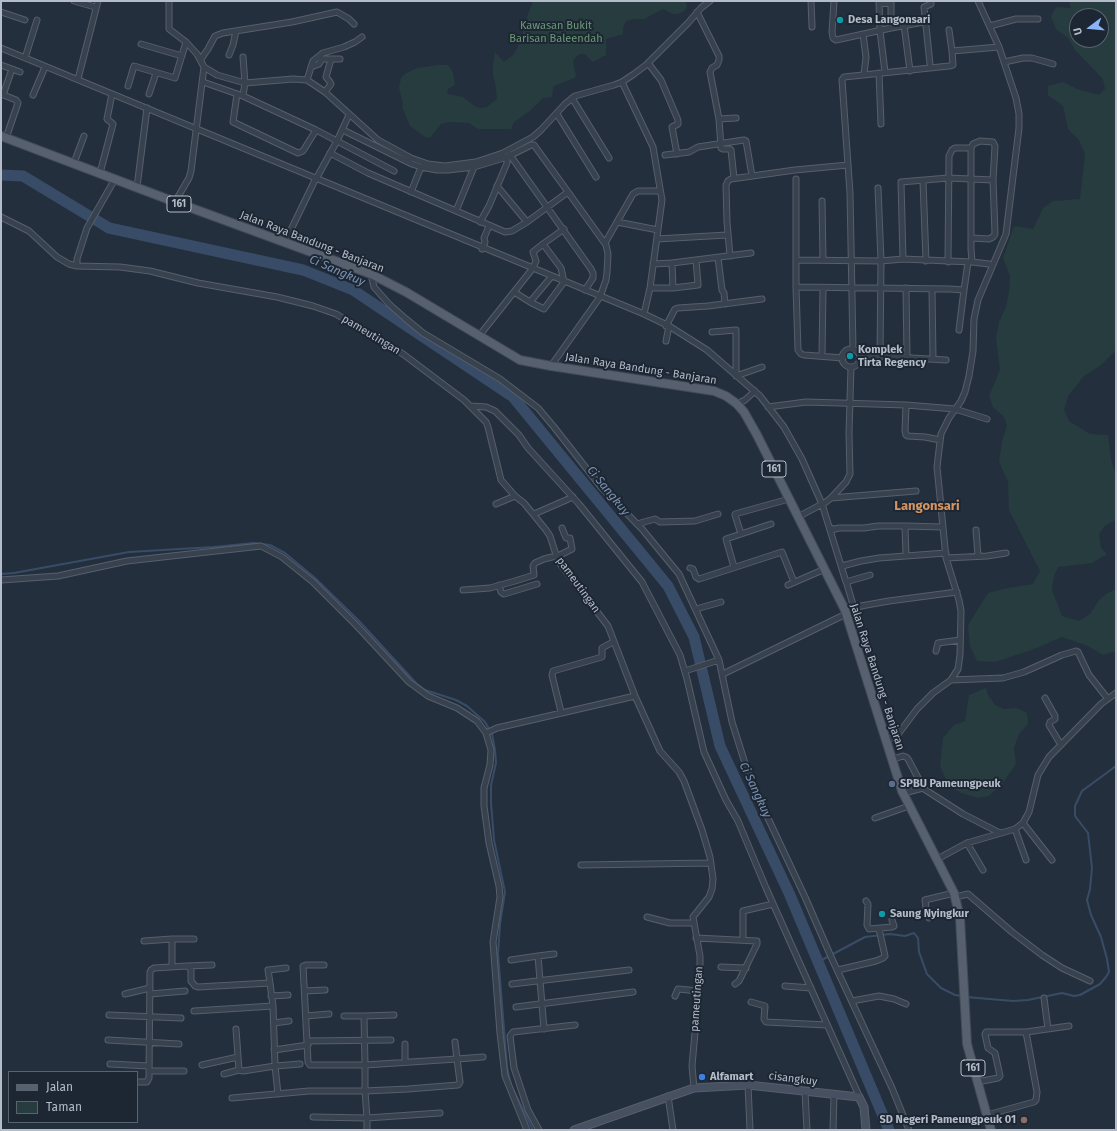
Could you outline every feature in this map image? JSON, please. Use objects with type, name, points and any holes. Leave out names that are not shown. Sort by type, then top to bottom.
[{"type":"main road","name":"Jalan Raya Bandung - Banjaran","points":[[3,137],[370,274],[406,292],[520,360],[714,391],[726,396],[737,404],[744,412],[757,435],[846,612],[902,791],[954,895],[960,918],[966,1004],[967,1044],[991,1130]]},
{"type":"street","points":[[74,1],[96,7]]},
{"type":"street","points":[[78,79],[98,1]]},
{"type":"street","points":[[169,1],[169,29],[186,42],[197,54],[204,67],[191,171],[189,178],[175,202]]},
{"type":"street","points":[[204,67],[217,74],[245,83],[293,79],[307,80],[325,92],[378,140],[411,158],[428,164],[446,166],[476,162],[503,152],[533,137],[572,98],[580,94],[622,82],[648,63],[697,12],[710,1]]},
{"type":"street","points":[[811,1],[812,28]]},
{"type":"street","points":[[834,1],[832,32],[834,40],[924,22]]},
{"type":"street","points":[[930,64],[924,22],[924,7],[931,4],[931,1]]},
{"type":"street","points":[[886,740],[899,734],[917,709],[933,693],[951,680],[955,675],[959,662],[962,626],[961,611],[946,556],[937,467],[940,440],[945,425],[965,392],[973,351],[976,306],[982,288],[1004,241],[1007,228],[1019,128],[1019,114],[1016,98],[999,47],[978,1]]},
{"type":"street","points":[[885,72],[880,31],[879,2],[890,2],[891,28]]},
{"type":"street","points":[[1,12],[25,20]]},
{"type":"street","points":[[201,60],[215,36],[223,33],[292,22],[337,12],[349,19],[354,24]]},
{"type":"street","points":[[697,12],[719,56],[717,65],[712,68],[710,72],[719,119],[720,143],[722,149],[731,150],[734,178]]},
{"type":"street","points":[[990,26],[1016,19],[1038,19]]},
{"type":"street","points":[[25,58],[37,20]]},
{"type":"street","points":[[904,25],[910,71]]},
{"type":"street","points":[[853,350],[850,193],[842,80],[846,76],[952,66],[954,62],[949,30]]},
{"type":"street","points":[[229,55],[236,31]]},
{"type":"street","points":[[863,34],[866,57],[864,74]]},
{"type":"street","points":[[307,80],[313,61],[323,53],[344,47],[362,37]]},
{"type":"street","points":[[128,86],[134,66],[175,78],[186,42]]},
{"type":"street","points":[[141,44],[182,56]]},
{"type":"street","points":[[952,50],[999,47]]},
{"type":"street","points":[[1,48],[644,314],[668,326],[707,350],[755,391],[768,406],[792,440],[822,504],[831,528],[854,608]]},
{"type":"street","points":[[243,57],[245,83],[243,96]]},
{"type":"street","points":[[1004,62],[1023,58],[1032,58],[1053,64]]},
{"type":"street","points":[[311,67],[319,64],[322,59],[340,59]]},
{"type":"street","points":[[325,92],[331,84],[326,77],[331,59]]},
{"type":"street","points":[[648,63],[660,80],[678,120],[678,124],[672,127],[677,154]]},
{"type":"street","points":[[1,66],[20,72]]},
{"type":"street","points":[[33,96],[45,67]]},
{"type":"street","points":[[3,137],[18,104],[16,100],[2,95],[12,69]]},
{"type":"street","points":[[149,94],[156,73]]},
{"type":"street","points":[[878,73],[881,124]]},
{"type":"street","points":[[203,82],[243,96],[316,130],[394,171]]},
{"type":"street","points":[[622,82],[653,148],[662,202],[650,288],[644,314]]},
{"type":"street","points":[[100,173],[113,124],[107,119],[112,94]]},
{"type":"street","points":[[237,94],[233,122],[298,153],[303,152],[316,130]]},
{"type":"street","points":[[572,98],[609,158]]},
{"type":"street","points":[[137,188],[147,108]]},
{"type":"street","points":[[557,114],[596,177]]},
{"type":"street","points":[[285,242],[316,178],[343,130],[349,115]]},
{"type":"street","points":[[719,119],[736,118]]},
{"type":"street","points":[[343,130],[421,167],[448,170],[474,167],[508,156],[534,145],[605,243],[608,254],[606,280],[600,296],[551,366]]},
{"type":"street","points":[[74,164],[84,136]]},
{"type":"street","points":[[665,155],[689,152],[698,147],[745,140],[752,176]]},
{"type":"street","points":[[959,330],[964,290],[970,262],[972,179],[971,148],[973,144],[980,141],[993,142],[995,144],[993,180],[995,234],[993,237],[989,238],[971,238]]},
{"type":"street","points":[[948,262],[949,156],[952,150],[957,148],[971,148]]},
{"type":"street","points":[[330,153],[368,173],[410,192],[505,232],[512,231],[527,222],[568,192]]},
{"type":"street","points":[[480,222],[507,163],[508,156]]},
{"type":"street","points":[[508,156],[564,229],[593,273],[593,278],[585,290]]},
{"type":"street","points":[[730,256],[727,234],[726,185],[728,180],[734,178],[848,165]]},
{"type":"street","points":[[410,192],[421,167]]},
{"type":"street","points":[[456,211],[474,167]]},
{"type":"street","points":[[903,259],[901,182],[948,178],[993,180]]},
{"type":"street","points":[[1,217],[29,231],[61,260],[78,266],[77,259],[87,228],[115,179]]},
{"type":"street","points":[[796,179],[796,287],[798,350],[804,355],[843,358]]},
{"type":"street","points":[[923,180],[926,260]]},
{"type":"street","points":[[497,186],[527,222]]},
{"type":"street","points":[[878,188],[881,261],[880,356]]},
{"type":"street","points":[[605,243],[625,206],[635,192],[660,191]]},
{"type":"street","points":[[822,201],[823,260]]},
{"type":"street","points":[[617,222],[658,230]]},
{"type":"street","points":[[482,248],[489,226]]},
{"type":"street","points":[[479,336],[533,268],[536,261],[533,252],[564,229]]},
{"type":"street","points":[[656,239],[727,234]]},
{"type":"street","points":[[514,292],[545,309],[564,282],[561,268],[544,244]]},
{"type":"street","points":[[653,264],[718,258],[751,253]]},
{"type":"street","points":[[718,258],[725,304]]},
{"type":"street","points":[[796,260],[881,261],[903,259],[989,264]]},
{"type":"street","points":[[650,288],[673,288],[698,285],[696,260]]},
{"type":"street","points":[[672,263],[673,288]]},
{"type":"street","name":"pameutingan","points":[[78,266],[102,266],[150,271],[198,283],[277,297],[313,306],[336,314],[403,354],[471,406],[486,422],[501,480],[534,514],[550,536],[556,556],[570,578],[585,595],[608,626],[635,696],[660,751],[679,772],[684,781],[702,830],[711,863],[713,879],[709,897],[693,917],[693,924],[700,956],[699,991],[692,1066],[694,1088]]},
{"type":"street","points":[[370,274],[374,287],[389,304],[423,333],[500,379],[538,408],[554,426],[601,487],[638,524],[679,574],[696,609],[723,674],[732,722],[747,773],[892,1088],[909,1130]]},
{"type":"street","points":[[530,302],[552,276]]},
{"type":"street","points":[[796,287],[950,288],[964,290]]},
{"type":"street","points":[[822,356],[823,288]]},
{"type":"street","points":[[906,288],[907,357]]},
{"type":"street","points":[[932,289],[933,359]]},
{"type":"street","points":[[666,341],[668,326],[666,326],[676,308],[762,299]]},
{"type":"street","points":[[712,332],[736,330],[736,376],[737,375]]},
{"type":"street","points":[[847,350],[853,350],[856,350],[860,355],[860,361],[858,364],[851,367],[846,365],[843,358],[847,350]]},
{"type":"street","points":[[860,355],[946,360]]},
{"type":"street","points":[[737,375],[762,367]]},
{"type":"street","points":[[798,517],[822,505],[831,498],[846,482],[850,474],[851,367]]},
{"type":"street","points":[[737,404],[745,400],[755,391]]},
{"type":"street","points":[[768,406],[768,408],[806,402],[906,405],[955,409],[987,419]]},
{"type":"street","points":[[906,405],[904,431],[906,435],[940,440]]},
{"type":"street","points":[[471,406],[486,407],[495,411],[519,435],[528,448],[573,497],[642,582],[687,671],[704,752],[726,800],[738,820],[773,904],[861,1099],[865,1114],[866,1130]]},
{"type":"street","points":[[831,498],[916,491]]},
{"type":"street","points":[[496,504],[515,496]]},
{"type":"street","points":[[534,514],[573,497]]},
{"type":"street","points":[[741,534],[735,515],[736,514],[789,499]]},
{"type":"street","points":[[638,524],[655,519],[660,522],[695,521],[718,514]]},
{"type":"street","points":[[734,567],[726,539],[771,524]]},
{"type":"street","points":[[831,528],[831,530],[838,528],[864,528],[878,526],[944,527]]},
{"type":"street","points":[[904,526],[906,556]]},
{"type":"street","points":[[463,590],[490,588],[532,576],[535,573],[535,563],[572,549],[570,538],[566,538],[562,528]]},
{"type":"street","points":[[976,530],[978,556]]},
{"type":"street","points":[[1,580],[58,576],[127,561],[261,546],[282,557],[313,582],[356,625],[409,682],[428,696],[445,702],[477,721],[488,732],[491,756],[484,788],[484,806],[489,843],[499,886],[500,897],[493,942],[500,1033],[505,1076],[527,1130]]},
{"type":"street","points":[[690,568],[693,568],[696,577],[699,579],[782,552],[794,582]]},
{"type":"street","points":[[841,564],[842,566],[861,561],[906,556],[978,556],[1006,553]]},
{"type":"street","points":[[788,585],[825,570]]},
{"type":"street","points":[[846,581],[870,575]]},
{"type":"street","points":[[499,585],[501,592],[504,594],[537,584]]},
{"type":"street","points":[[723,674],[854,608],[889,601],[957,592]]},
{"type":"street","points":[[696,609],[721,602]]},
{"type":"street","points":[[936,651],[938,643],[960,640]]},
{"type":"street","points":[[561,712],[552,675],[553,671],[602,657],[602,647],[613,642]]},
{"type":"street","points":[[951,680],[1003,678],[1024,672],[1062,655],[1076,651],[1078,652],[1089,675],[1108,699]]},
{"type":"street","points":[[687,671],[718,661]]},
{"type":"street","points":[[936,858],[941,857],[967,843],[1015,829],[1023,823],[1030,812],[1038,775],[1049,758],[1096,708],[1116,693]]},
{"type":"street","points":[[488,732],[561,712],[635,696]]},
{"type":"street","points":[[1045,698],[1055,716],[1055,719],[1050,722],[1049,725],[1061,745]]},
{"type":"street","points":[[890,756],[897,758],[903,756],[907,758],[923,788],[959,812],[1000,833]]},
{"type":"street","points":[[902,791],[908,792],[923,788]]},
{"type":"street","points":[[875,818],[909,806]]},
{"type":"street","points":[[1023,823],[1052,860]]},
{"type":"street","points":[[1015,829],[1026,860]]},
{"type":"street","points":[[967,843],[983,870]]},
{"type":"street","points":[[581,865],[711,863]]},
{"type":"street","points":[[929,918],[926,908],[926,900],[968,894],[1036,951],[1062,968],[1090,981]]},
{"type":"street","points":[[866,901],[868,904],[867,925],[869,929],[879,930],[893,926],[892,920]]},
{"type":"street","points":[[742,940],[743,911],[773,904]]},
{"type":"street","points":[[647,917],[670,923],[693,924]]},
{"type":"street","points":[[838,970],[883,958],[885,956],[879,930]]},
{"type":"street","points":[[696,938],[756,940],[758,942],[739,981],[735,984]]},
{"type":"street","points":[[172,939],[172,967]]},
{"type":"street","points":[[144,941],[194,939]]},
{"type":"street","points":[[511,960],[554,954]]},
{"type":"street","points":[[538,956],[544,1029]]},
{"type":"street","points":[[138,1082],[147,1082],[149,1078],[151,970],[154,968],[212,964]]},
{"type":"street","points":[[324,965],[303,966],[308,1062],[310,1065],[365,1065],[483,1056]]},
{"type":"street","points":[[187,966],[191,969],[190,981],[195,986],[270,983]]},
{"type":"street","points":[[721,967],[746,968]]},
{"type":"street","points":[[278,1094],[274,1050],[273,1006],[268,970],[286,968]]},
{"type":"street","points":[[512,984],[629,970]]},
{"type":"street","points":[[785,986],[811,988]]},
{"type":"street","points":[[125,994],[150,988]]},
{"type":"street","points":[[676,996],[678,988],[699,991]]},
{"type":"street","points":[[305,991],[325,990]]},
{"type":"street","points":[[150,994],[185,991]]},
{"type":"street","points":[[516,1006],[632,992]]},
{"type":"street","points":[[271,996],[288,995]]},
{"type":"street","points":[[852,1001],[879,996],[894,999],[906,1004]]},
{"type":"street","points":[[1044,998],[1048,1029]]},
{"type":"street","points":[[751,1002],[766,1007],[764,1019],[766,1022],[827,1025]]},
{"type":"street","points":[[194,1011],[273,1006]]},
{"type":"street","points":[[306,1016],[329,1014]]},
{"type":"street","points":[[344,1016],[394,1015]]},
{"type":"street","points":[[109,1016],[181,1018]]},
{"type":"street","points":[[364,1016],[365,1091],[367,1118],[366,1130]]},
{"type":"street","points":[[274,1023],[289,1021]]},
{"type":"street","points":[[539,1130],[528,1110],[514,1068],[510,1036],[513,1032],[575,1025]]},
{"type":"street","points":[[977,1082],[998,1078],[1000,1076],[995,1053],[988,1048],[985,1034],[986,1032],[1026,1032],[1069,1026]]},
{"type":"street","points":[[236,1029],[239,1070]]},
{"type":"street","points":[[987,1115],[1034,1102],[1036,1100],[1037,1092],[1026,1032]]},
{"type":"street","points":[[108,1040],[179,1044]]},
{"type":"street","points":[[274,1050],[308,1043],[391,1040]]},
{"type":"street","points":[[232,1098],[309,1091],[365,1091],[458,1085],[460,1082],[456,1042]]},
{"type":"street","points":[[405,1044],[405,1062]]},
{"type":"street","points":[[202,1064],[238,1057]]},
{"type":"street","points":[[110,1064],[149,1069],[184,1071]]},
{"type":"street","points":[[224,1074],[239,1070],[243,1071],[300,1064]]},
{"type":"street","points":[[748,1085],[750,1130]]},
{"type":"street","name":"cisangkuy","points":[[574,1130],[694,1088],[748,1085],[834,1095],[856,1096],[861,1099]]},
{"type":"street","points":[[805,1092],[807,1130]]},
{"type":"street","points":[[833,1130],[834,1095]]},
{"type":"street","points":[[668,1096],[673,1130]]},
{"type":"street","points":[[313,1117],[367,1118],[440,1113]]},
{"type":"green space","name":"Kawasan Bukit Barisan Baleendah","points":[[533,1],[686,1],[687,7],[683,12],[677,14],[673,14],[663,9],[644,19],[626,21],[623,28],[623,34],[606,39],[606,55],[593,62],[585,54],[580,54],[574,59],[573,62],[576,76],[554,86],[552,97],[543,98],[531,110],[514,122],[511,129],[478,129],[469,123],[449,122],[441,124],[430,138],[425,137],[410,126],[402,107],[403,104],[399,88],[401,78],[405,74],[417,68],[448,65],[453,72],[455,85],[448,89],[447,94],[463,97],[476,107],[487,107],[497,99],[493,74],[495,52],[504,62],[514,54],[522,39],[523,27]]},
{"type":"green space","points":[[1068,1],[1116,1],[1116,350],[1101,365],[1084,376],[1068,396],[1064,410],[1069,421],[1090,434],[1108,435],[1111,459],[1116,476],[1116,519],[1105,526],[1099,534],[1101,548],[1107,554],[1092,563],[1058,567],[1054,576],[1052,590],[1062,616],[1079,621],[1090,614],[1099,600],[1106,594],[1116,589],[1116,651],[1103,655],[1088,646],[1062,637],[1034,649],[995,662],[977,661],[970,646],[968,625],[988,593],[1033,584],[1040,571],[1009,510],[1008,482],[999,462],[1002,441],[1007,426],[1004,417],[993,407],[989,396],[1000,370],[996,338],[999,322],[1006,307],[1010,276],[1003,258],[1014,226],[1033,229],[1043,208],[1053,201],[1080,199],[1085,154],[1079,140],[1068,129],[1063,106],[1048,95],[1048,86],[1063,82],[1077,89],[1099,95],[1105,89],[1103,79],[1074,48],[1109,48],[1109,8],[1071,8]]},
{"type":"green space","points":[[1056,7],[1071,8],[1069,8],[1069,40],[1056,29],[1051,17]]},
{"type":"green space","points":[[986,688],[988,695],[995,705],[1004,709],[1017,708],[1027,713],[1028,724],[1019,734],[1014,748],[1016,764],[1002,784],[989,796],[978,798],[961,793],[949,786],[940,766],[943,738],[954,725],[965,721],[969,695]]},
{"type":"waterway","name":"Ci Sangkuy","points":[[1,175],[23,176],[109,228],[303,270],[353,290],[513,397],[668,586],[694,637],[720,746],[789,893],[889,1130]]},
{"type":"waterway","points":[[1,574],[14,573],[129,552],[254,543],[270,545],[285,553],[315,578],[360,622],[416,683],[425,690],[456,700],[467,706],[485,722],[492,734],[495,750],[496,763],[491,785],[491,803],[494,840],[505,892],[500,924],[498,954],[507,1067],[511,1085],[533,1130]]},
{"type":"waterway","points":[[966,997],[1013,1001],[1028,1000],[1062,993],[1074,996],[1080,995],[1100,984],[1106,977],[1109,972],[1107,959],[1101,937],[1091,915],[1087,900],[1090,889],[1092,868],[1088,833],[1075,816],[1075,806],[1082,791],[1116,766]]},
{"type":"waterway","points":[[818,962],[865,937],[890,934],[905,936],[914,933],[918,938],[919,952],[927,974],[941,988],[955,995],[962,996]]},
{"type":"place","name":"Desa Langonsari","points":[[840,20]]},
{"type":"place","name":"Komplek Tirta Regency","points":[[850,356]]},
{"type":"place","name":"SPBU Pameungpeuk","points":[[892,784]]},
{"type":"place","name":"Saung Nyingkur","points":[[882,914]]},
{"type":"place","name":"Alfamart","points":[[702,1077]]},
{"type":"place","name":"SD Negeri Pameungpeuk 01","points":[[1024,1120]]},
{"type":"district","name":"Langonsari","points":[[927,506]]}]
